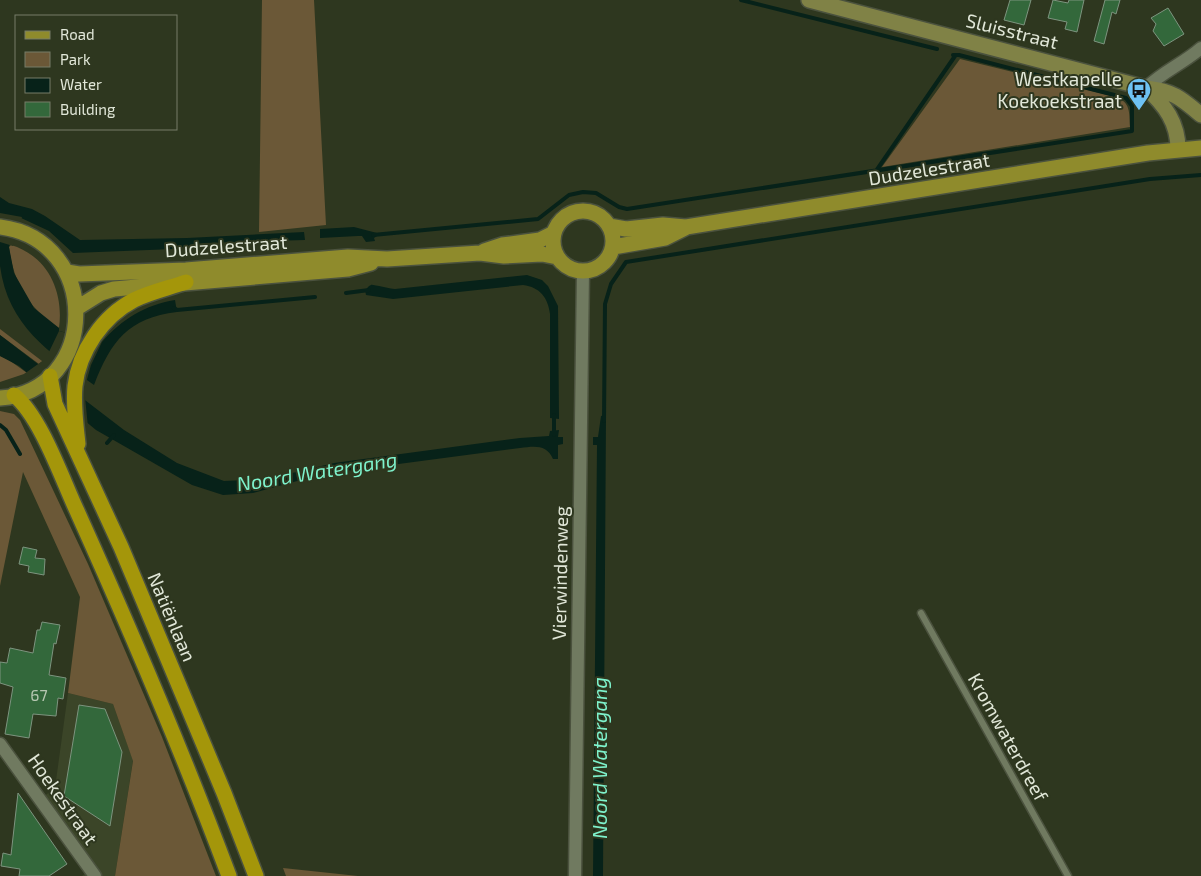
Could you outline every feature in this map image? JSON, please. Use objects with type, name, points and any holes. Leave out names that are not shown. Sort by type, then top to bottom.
[{"type":"highway","points":[[79,456],[75,386],[83,356],[92,339],[117,311],[134,300],[186,282]]},
{"type":"highway","name":"Natiënlaan","points":[[50,376],[55,404],[121,547],[224,793],[256,876]]},
{"type":"highway","points":[[7,397],[32,415],[98,559],[173,733],[229,876]]},
{"type":"main road","points":[[1178,149],[1201,148]]},
{"type":"main road","name":"Dudzelestraat","points":[[609,226],[626,230],[663,225],[686,227],[1178,149]]},
{"type":"main road","points":[[579,211],[596,214],[609,226],[613,237],[612,247],[602,264],[583,271],[573,269],[557,257],[554,233],[559,223],[568,215],[579,211]]},
{"type":"main road","points":[[0,227],[18,231],[39,241],[48,248],[67,272],[77,308],[74,335],[64,357],[50,376],[35,387],[7,397]]},
{"type":"main road","name":"Dudzelestraat","points":[[612,247],[664,238],[686,227]]},
{"type":"main road","name":"Dudzelestraat","points":[[480,253],[502,245],[540,240],[554,233]]},
{"type":"main road","name":"Dudzelestraat","points":[[67,272],[79,274],[186,270],[348,257],[387,259],[480,253],[504,256],[542,254],[557,257]]},
{"type":"main road","name":"Dudzelestraat","points":[[77,308],[101,292],[114,289],[348,269],[387,259]]},
{"type":"street","name":"Sluisstraat","points":[[809,0],[1146,88],[1166,90],[1179,97],[1201,115]]},
{"type":"street","points":[[1178,149],[1172,119],[1165,107],[1146,88],[1157,77],[1187,60],[1201,48]]},
{"type":"street","name":"Vierwindenweg","points":[[575,876],[583,271]]},
{"type":"street","name":"Hoekestraat","points":[[0,744],[94,876]]},
{"type":"lane","name":"Kromwaterdreef","points":[[921,612],[1068,876]]},
{"type":"shaded area","points":[[68,693],[113,704],[133,760],[115,876],[82,876],[94,867],[43,797],[55,788]]},
{"type":"green space","points":[[262,0],[314,0],[326,225],[259,232]]},
{"type":"green space","points":[[960,59],[1121,99],[1127,105],[1130,127],[882,167]]},
{"type":"green space","points":[[11,245],[24,250],[35,258],[51,277],[59,301],[59,328],[39,312],[24,293],[14,272],[9,247]]},
{"type":"green space","points":[[0,329],[42,361],[39,364],[0,335]]},
{"type":"green space","points":[[0,356],[9,360],[27,373],[0,382]]},
{"type":"green space","points":[[0,411],[14,414],[20,420],[88,564],[162,737],[216,876],[115,876],[133,761],[113,704],[68,693],[80,597],[23,472],[0,586]]},
{"type":"green space","points":[[283,868],[358,876],[286,876]]},
{"type":"water","points":[[0,197],[9,203],[32,209],[80,240],[187,238],[304,232],[305,240],[204,243],[174,249],[73,253],[49,231],[19,217],[9,247],[14,273],[34,308],[59,328],[59,331],[102,342],[118,326],[135,314],[154,305],[175,300],[177,312],[146,320],[124,334],[107,356],[94,385],[61,361],[33,336],[21,321],[12,305],[4,287],[0,266]]},
{"type":"water","points":[[354,227],[377,233],[377,236],[374,238],[375,241],[366,242],[362,236],[320,238],[320,229]]},
{"type":"water","points":[[527,275],[542,280],[548,286],[558,306],[559,419],[550,418],[550,314],[545,298],[534,288],[523,285],[393,299],[366,295],[365,290],[372,285],[395,289]]},
{"type":"water","name":"Noord Watergang","points":[[0,335],[124,430],[177,463],[224,481],[267,479],[334,463],[520,438],[549,436],[550,431],[559,430],[558,437],[563,437],[563,444],[558,445],[558,459],[553,459],[544,448],[525,447],[323,474],[253,493],[223,495],[192,485],[96,430],[19,366],[0,356]]},
{"type":"water","name":"Noord Watergang","points":[[606,415],[603,876],[593,876],[597,445],[593,445],[593,437],[598,437],[601,416]]},
{"type":"pier","points":[[0,213],[22,217],[13,246],[0,242]]},
{"type":"pier","points":[[59,331],[102,342],[91,365],[86,383],[48,354]]},
{"type":"pier","points":[[41,362],[85,397],[88,427],[24,374]]},
{"type":"building","points":[[1010,0],[1031,0],[1024,25],[1004,20]]},
{"type":"building","points":[[1053,0],[1068,3],[1069,0],[1084,0],[1077,32],[1065,29],[1067,22],[1048,18]]},
{"type":"building","points":[[1105,0],[1120,0],[1116,14],[1112,12],[1104,44],[1094,41]]},
{"type":"building","points":[[1168,8],[1184,34],[1164,46],[1153,31],[1156,24],[1151,18]]},
{"type":"building","points":[[23,547],[37,550],[35,558],[45,559],[44,575],[28,572],[29,566],[19,564]]},
{"type":"building","points":[[42,622],[60,625],[56,644],[54,643],[49,675],[66,678],[63,699],[58,698],[56,716],[33,714],[29,738],[5,734],[13,687],[0,683],[0,662],[7,663],[10,648],[33,653],[37,630],[40,630]]},
{"type":"building","points":[[79,705],[105,709],[122,752],[110,826],[64,796]]},
{"type":"building","points":[[18,793],[67,864],[49,876],[19,876],[20,869],[1,866],[3,853],[11,855]]},
{"type":"waterway","points":[[741,0],[937,49]]},
{"type":"waterway","points":[[373,235],[538,219],[569,195],[583,192],[596,193],[619,207],[627,209],[1132,131],[1132,106],[1126,98],[953,55]]},
{"type":"waterway","points":[[876,171],[955,56]]},
{"type":"waterway","points":[[604,421],[605,304],[611,284],[626,262],[1150,179],[1201,175]]},
{"type":"waterway","points":[[346,293],[369,290]]},
{"type":"waterway","points":[[174,308],[177,310],[315,297]]},
{"type":"waterway","points":[[554,415],[554,435]]},
{"type":"waterway","points":[[0,425],[6,430],[20,454]]},
{"type":"waterway","points":[[107,443],[114,435]]},
{"type":"place","name":"Westkapelle Koekoekstraat","points":[[1139,111]]}]
